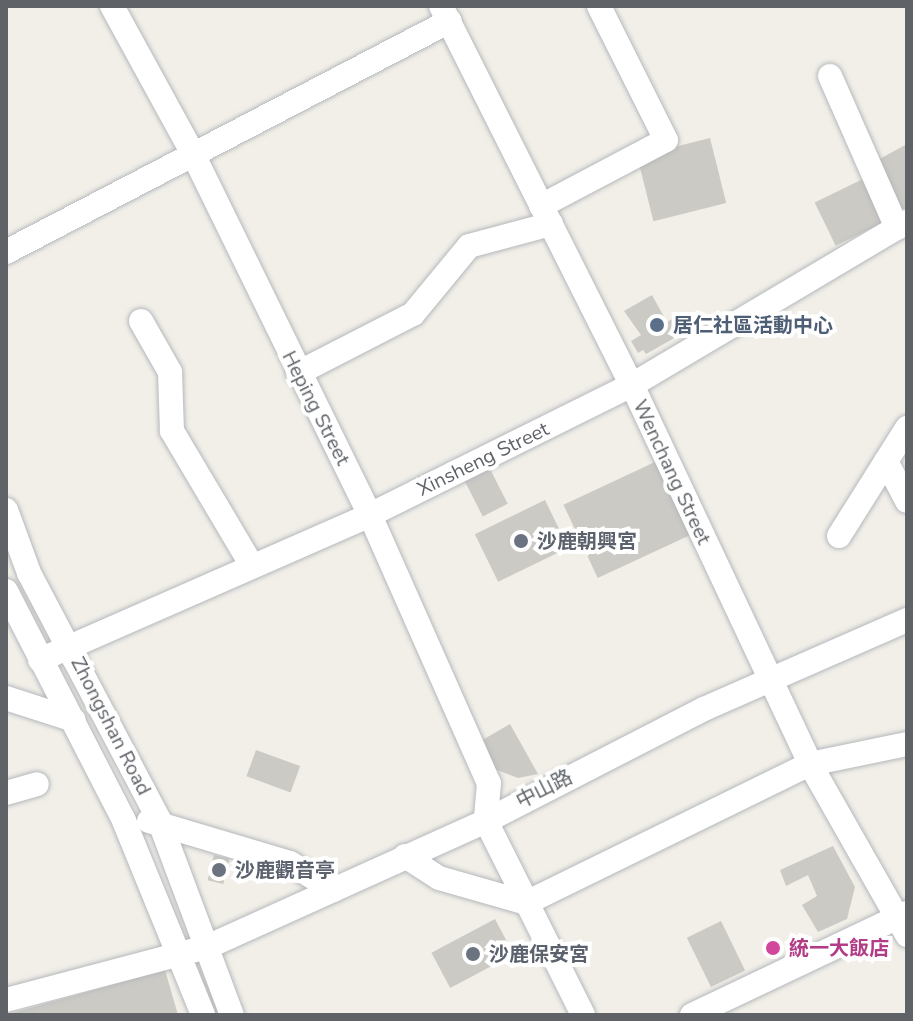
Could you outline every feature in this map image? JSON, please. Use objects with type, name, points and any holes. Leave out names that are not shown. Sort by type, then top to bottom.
[{"type":"street","name":"Heping Street","points":[[112,6],[194,156],[370,515],[489,783],[486,821]]},
{"type":"street","points":[[298,373],[413,314],[469,246],[546,215],[666,140],[599,6]]},
{"type":"street","points":[[6,252],[194,156],[445,14]]},
{"type":"street","name":"Wenchang Street","points":[[445,14],[632,385],[810,764],[903,922]]},
{"type":"street","points":[[830,76],[902,225]]},
{"type":"street","name":"Xinsheng Street","points":[[40,660],[370,515],[632,385],[902,225]]},
{"type":"street","points":[[141,321],[170,372],[172,431],[252,566]]},
{"type":"street","points":[[839,536],[907,428]]},
{"type":"street","points":[[886,461],[907,501]]},
{"type":"street","name":"Zhongshan Road","points":[[6,510],[29,573],[159,820],[232,1015]]},
{"type":"street","name":"Zhongshan Road","points":[[6,591],[124,821],[203,1015]]},
{"type":"street","name":"中山路","points":[[6,1000],[207,947],[486,821],[769,681],[907,620]]},
{"type":"street","points":[[6,698],[74,720]]},
{"type":"street","points":[[405,856],[439,878],[526,903],[810,764],[907,744]]},
{"type":"street","points":[[6,793],[37,784]]},
{"type":"street","points":[[124,821],[159,820],[290,863],[333,890]]},
{"type":"street","points":[[486,821],[583,1015]]},
{"type":"street","points":[[692,1015],[903,922]]},
{"type":"building","points":[[710,138],[726,203],[653,221],[637,156]]},
{"type":"building","points":[[907,144],[907,206],[900,210],[874,162]]},
{"type":"building","points":[[865,178],[886,221],[836,246],[815,203]]},
{"type":"building","name":"居仁社區活動中心","points":[[652,295],[667,322],[677,316],[685,332],[646,354],[643,350],[638,353],[631,341],[641,335],[624,311]]},
{"type":"building","points":[[655,462],[689,535],[598,578],[563,505]]},
{"type":"building","points":[[490,469],[508,504],[483,516],[465,482]]},
{"type":"building","name":"沙鹿朝興宮","points":[[545,500],[568,548],[498,582],[475,534]]},
{"type":"building","points":[[510,724],[538,774],[518,778],[492,768],[479,742]]},
{"type":"building","points":[[256,750],[300,766],[291,792],[246,776]]},
{"type":"building","points":[[833,846],[855,887],[847,919],[818,932],[802,905],[817,896],[808,875],[786,886],[780,870]]},
{"type":"building","name":"沙鹿觀音亭","points":[[214,855],[230,859],[223,884],[208,880]]},
{"type":"building","name":"沙鹿保安宮","points":[[495,919],[514,954],[450,988],[431,953]]},
{"type":"building","points":[[721,921],[745,970],[711,987],[687,938]]},
{"type":"building","points":[[165,970],[178,1015],[9,1015],[9,1014]]},
{"type":"place","name":"居仁社區活動中心","points":[[657,325]]},
{"type":"place","name":"沙鹿朝興宮","points":[[521,541]]},
{"type":"place","name":"沙鹿觀音亭","points":[[219,870]]},
{"type":"place","name":"統一大飯店","points":[[773,948]]},
{"type":"place","name":"沙鹿保安宮","points":[[473,954]]}]
